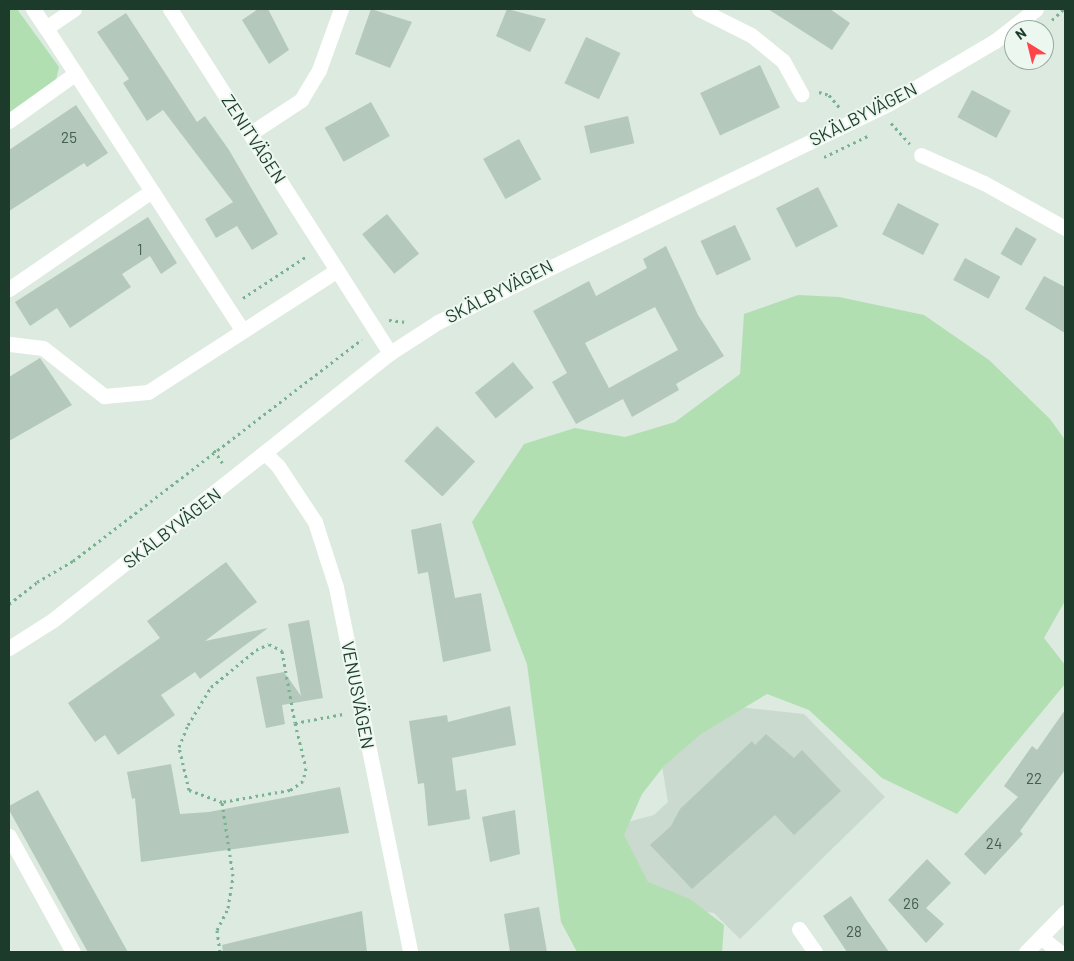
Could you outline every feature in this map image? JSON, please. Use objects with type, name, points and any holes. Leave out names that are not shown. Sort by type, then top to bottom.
[{"type":"street","points":[[33,9],[76,73],[150,192],[243,331]]},
{"type":"street","points":[[46,28],[74,9]]},
{"type":"street","name":"ZENITVÄGEN","points":[[170,9],[390,353]]},
{"type":"street","points":[[251,133],[301,100],[319,70],[341,9]]},
{"type":"street","points":[[699,9],[751,35],[783,61],[801,94]]},
{"type":"street","name":"SKÄLBYVÄGEN","points":[[9,648],[53,620],[266,454],[390,353],[438,322],[548,266],[888,104],[995,41],[1036,9]]},
{"type":"street","points":[[9,121],[76,73]]},
{"type":"street","points":[[921,155],[984,183],[1065,228]]},
{"type":"street","points":[[9,289],[150,192]]},
{"type":"street","points":[[9,344],[43,348],[104,396],[148,392],[337,270]]},
{"type":"street","name":"VENUSVÄGEN","points":[[266,454],[278,466],[315,522],[336,587],[410,952]]},
{"type":"street","points":[[9,836],[73,952]]},
{"type":"street","points":[[1026,952],[1042,938],[1065,912]]},
{"type":"street","points":[[799,929],[815,952]]},
{"type":"street","points":[[1042,938],[1059,952]]},
{"type":"path","points":[[801,94],[817,91],[829,95],[840,108]]},
{"type":"path","points":[[882,127],[898,118]]},
{"type":"path","points":[[890,122],[921,155]]},
{"type":"path","points":[[816,160],[874,132]]},
{"type":"path","points":[[228,308],[322,246]]},
{"type":"path","points":[[9,604],[36,582],[73,561],[393,317],[415,321]]},
{"type":"path","points":[[269,644],[282,651],[295,723],[306,768],[303,781],[290,790],[222,802],[189,790],[179,747],[210,687],[243,657],[269,644]]},
{"type":"path","points":[[295,723],[361,711]]},
{"type":"path","points":[[220,952],[217,930],[228,908],[232,876],[222,802]]},
{"type":"shaded area","points":[[675,700],[804,714],[885,797],[740,939],[714,913],[608,898],[591,832],[654,815],[668,802],[658,742]]},
{"type":"green space","points":[[9,9],[17,9],[59,67],[56,80],[9,116]]},
{"type":"green space","points":[[798,295],[839,297],[924,315],[989,360],[1050,419],[1065,440],[1065,601],[1044,638],[1065,665],[1065,684],[957,814],[882,778],[809,710],[767,694],[701,734],[664,766],[642,794],[624,835],[648,882],[690,899],[724,925],[722,952],[577,952],[561,922],[527,664],[472,522],[524,444],[575,428],[625,437],[675,422],[740,374],[744,314]]},
{"type":"building","points":[[258,9],[268,9],[289,50],[269,64],[242,20]]},
{"type":"building","points":[[371,9],[412,22],[390,68],[355,54]]},
{"type":"building","points":[[507,9],[546,19],[530,52],[496,36]]},
{"type":"building","points":[[768,9],[830,9],[850,23],[832,50]]},
{"type":"building","points":[[126,13],[197,122],[205,116],[229,150],[278,234],[252,250],[237,226],[216,238],[205,219],[233,202],[163,110],[147,121],[123,83],[129,79],[97,32]]},
{"type":"building","points":[[586,37],[620,53],[599,99],[564,83]]},
{"type":"building","points":[[760,65],[780,108],[720,135],[700,93]]},
{"type":"building","points":[[972,90],[1011,111],[996,138],[957,117]]},
{"type":"building","points":[[371,102],[390,136],[344,162],[325,128]]},
{"type":"building","points":[[76,105],[108,153],[87,167],[84,163],[9,211],[9,150]]},
{"type":"building","points":[[628,116],[634,143],[590,153],[584,126]]},
{"type":"building","points":[[519,139],[541,179],[505,199],[483,159]]},
{"type":"building","points":[[818,187],[838,226],[796,248],[776,208]]},
{"type":"building","points":[[898,203],[939,224],[923,255],[882,234]]},
{"type":"building","points":[[387,214],[419,254],[394,274],[362,234]]},
{"type":"building","points":[[148,217],[177,263],[161,274],[150,256],[122,274],[131,287],[70,328],[57,308],[30,326],[15,302]]},
{"type":"building","points":[[735,225],[751,259],[717,275],[701,241]]},
{"type":"building","points":[[1016,227],[1037,239],[1021,266],[1000,254]]},
{"type":"building","points":[[666,246],[698,315],[724,356],[676,384],[679,390],[632,417],[623,399],[576,424],[552,382],[567,373],[533,311],[589,281],[596,296],[647,268],[643,259]],"holes":[[[655,307],[678,350],[609,388],[585,343]]]},
{"type":"building","points":[[965,258],[1000,277],[989,299],[953,280]]},
{"type":"building","points":[[1044,276],[1065,287],[1065,333],[1025,309]]},
{"type":"building","points":[[40,358],[72,405],[9,441],[9,377]]},
{"type":"building","points":[[513,362],[534,388],[496,418],[475,393]]},
{"type":"building","points":[[437,426],[475,461],[442,497],[404,461]]},
{"type":"building","points":[[441,523],[455,598],[481,593],[491,651],[443,662],[428,572],[418,574],[411,530]]},
{"type":"building","points":[[226,562],[257,602],[205,641],[268,628],[200,679],[195,672],[161,695],[175,715],[118,755],[105,735],[95,742],[68,703],[160,638],[147,621]]},
{"type":"building","points":[[309,620],[323,698],[282,705],[285,724],[266,728],[256,677],[284,672],[301,696],[288,624]]},
{"type":"building","points":[[510,706],[516,745],[452,758],[456,791],[466,789],[470,819],[428,826],[424,783],[418,784],[409,721],[447,715],[448,722]]},
{"type":"building","points":[[1065,710],[1065,770],[1020,831],[1023,834],[985,875],[964,854],[1018,797],[1004,786],[1032,746],[1037,750]]},
{"type":"building","points":[[766,734],[794,758],[802,750],[841,791],[794,835],[775,815],[692,889],[650,845],[671,826],[680,809],[752,741],[755,745]]},
{"type":"building","points":[[171,764],[180,814],[209,812],[340,787],[349,833],[141,862],[135,798],[132,799],[127,772]]},
{"type":"building","points":[[38,790],[128,952],[88,952],[9,810],[9,806]]},
{"type":"building","points":[[515,810],[520,854],[490,862],[482,817]]},
{"type":"building","points":[[927,859],[951,883],[926,908],[944,924],[926,943],[888,900]]},
{"type":"building","points":[[851,896],[889,952],[847,952],[823,916]]},
{"type":"building","points":[[539,907],[547,952],[510,952],[504,914]]},
{"type":"building","points":[[362,911],[367,952],[223,952],[222,945]]}]
